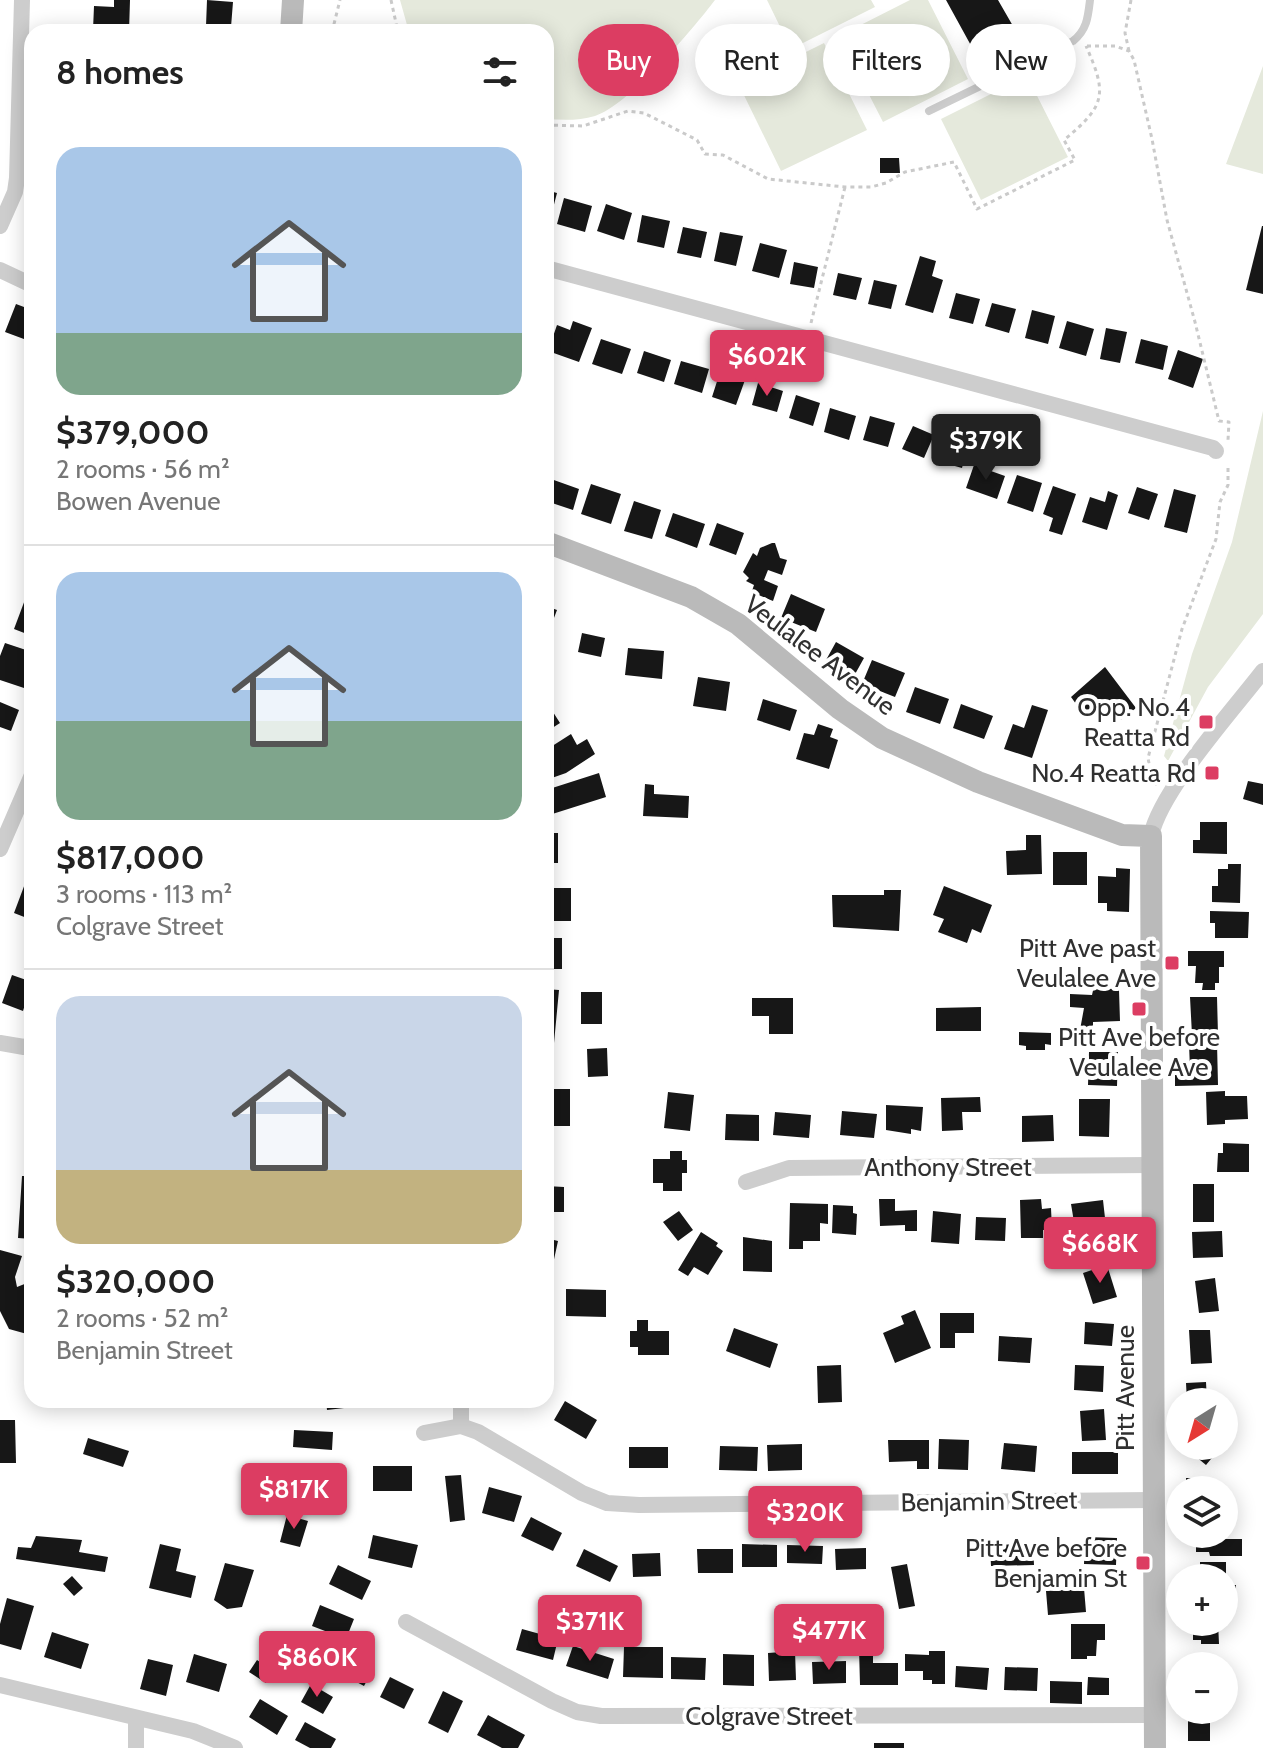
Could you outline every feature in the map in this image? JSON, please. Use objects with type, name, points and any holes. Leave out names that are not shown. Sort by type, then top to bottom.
[{"type":"street","points":[[0,226],[15,192],[17,178],[22,0]]},
{"type":"street","points":[[292,24],[293,0]]},
{"type":"street","points":[[0,270],[24,281]]},
{"type":"street","points":[[554,270],[1224,452]]},
{"type":"street","name":"Veulalee Avenue","points":[[554,545],[691,597],[738,624],[840,709],[882,738],[978,782],[1122,835],[1151,836]]},
{"type":"street","points":[[1151,836],[1154,822],[1169,796],[1263,671]]},
{"type":"street","points":[[0,849],[24,794]]},
{"type":"street","name":"Pitt Avenue","points":[[1151,836],[1155,1748]]},
{"type":"street","points":[[0,1043],[24,1047]]},
{"type":"street","name":"Anthony Street","points":[[746,1182],[789,1168],[1152,1165]]},
{"type":"street","points":[[424,1433],[461,1426],[461,1408]]},
{"type":"street","name":"Benjamin Street","points":[[461,1426],[478,1432],[582,1493],[607,1503],[681,1505],[1153,1500]]},
{"type":"street","name":"Colgrave Street","points":[[406,1622],[552,1701],[577,1712],[601,1716],[1155,1715]]},
{"type":"street","points":[[0,1685],[193,1731],[235,1748]]},
{"type":"street","points":[[136,1719],[136,1748]]},
{"type":"lane","points":[[929,111],[1073,41],[1082,34],[1090,0]]},
{"type":"path","points":[[334,24],[340,0]]},
{"type":"path","points":[[391,0],[396,24]]},
{"type":"path","points":[[1131,0],[1125,33],[1152,139],[1167,220],[1219,421],[1229,422],[1224,452],[1228,485],[1220,502],[1216,539],[1182,629],[1148,758],[1152,780],[1159,788]]},
{"type":"path","points":[[554,125],[583,126],[628,111],[644,113],[697,140],[705,154],[723,155],[768,179],[845,187],[871,187],[905,172],[954,162],[977,209],[1075,160],[1064,140],[1086,121],[1095,109],[1101,92],[1099,75],[1082,34]]},
{"type":"path","points":[[1086,46],[1115,46],[1129,51]]},
{"type":"path","points":[[807,337],[845,187]]},
{"type":"shaded area","points":[[400,0],[715,0],[679,43],[679,24],[578,24],[578,96],[627,96],[609,109],[583,119],[554,119],[554,24],[407,24]]},
{"type":"shaded area","points":[[767,0],[871,0],[875,7],[841,24],[823,24],[823,33],[807,41],[807,24],[779,24]]},
{"type":"shaded area","points":[[910,0],[928,0],[940,24],[863,24]]},
{"type":"shaded area","points":[[823,43],[823,96],[850,96],[867,130],[781,171],[744,96],[807,96],[807,51]]},
{"type":"shaded area","points":[[950,43],[966,75],[966,80],[950,88]]},
{"type":"shaded area","points":[[1263,66],[1263,174],[1226,164]]},
{"type":"shaded area","points":[[870,96],[934,96],[883,122]]},
{"type":"shaded area","points":[[987,96],[1037,96],[1068,157],[981,200],[941,119]]},
{"type":"shaded area","points":[[1263,411],[1263,614],[1208,687],[1168,761],[1164,756],[1192,654],[1232,542]]},
{"type":"building","points":[[114,0],[130,0],[129,24],[93,24],[94,6],[114,7]]},
{"type":"building","points":[[207,0],[233,2],[231,24],[206,24]]},
{"type":"building","points":[[946,0],[998,0],[1012,24],[966,24],[966,36]]},
{"type":"building","points":[[880,158],[899,158],[900,173],[880,173]]},
{"type":"building","points":[[564,198],[592,206],[585,232],[557,224]]},
{"type":"building","points":[[606,204],[632,213],[624,240],[597,231]]},
{"type":"building","points":[[642,215],[670,221],[664,248],[637,242]]},
{"type":"building","points":[[1263,226],[1263,294],[1246,290]]},
{"type":"building","points":[[683,227],[707,232],[701,258],[677,253]]},
{"type":"building","points":[[720,232],[743,236],[736,266],[714,261]]},
{"type":"building","points":[[760,243],[787,250],[779,278],[752,271]]},
{"type":"building","points":[[920,256],[936,261],[932,276],[943,280],[933,313],[905,305]]},
{"type":"building","points":[[794,262],[818,267],[814,288],[790,284]]},
{"type":"building","points":[[838,273],[862,278],[856,300],[833,295]]},
{"type":"building","points":[[874,280],[897,285],[891,309],[868,304]]},
{"type":"building","points":[[956,293],[980,299],[973,324],[949,318]]},
{"type":"building","points":[[992,303],[1016,309],[1009,333],[985,326]]},
{"type":"building","points":[[16,304],[24,307],[24,339],[5,332]]},
{"type":"building","points":[[1032,310],[1055,316],[1048,344],[1025,338]]},
{"type":"building","points":[[573,321],[592,328],[579,362],[554,353],[557,325],[570,330]]},
{"type":"building","points":[[1067,321],[1094,329],[1086,356],[1059,348]]},
{"type":"building","points":[[1106,328],[1127,332],[1120,363],[1100,359]]},
{"type":"building","points":[[601,339],[631,349],[622,374],[592,364]]},
{"type":"building","points":[[1141,339],[1168,346],[1163,370],[1135,363]]},
{"type":"building","points":[[1178,350],[1203,359],[1193,388],[1168,379]]},
{"type":"building","points":[[644,351],[671,360],[664,382],[637,373]]},
{"type":"building","points":[[681,361],[709,369],[702,393],[674,384]]},
{"type":"building","points":[[720,372],[745,380],[736,405],[712,397]]},
{"type":"building","points":[[758,383],[783,391],[777,412],[752,405]]},
{"type":"building","points":[[796,395],[820,403],[813,426],[789,418]]},
{"type":"building","points":[[830,408],[856,416],[849,440],[824,432]]},
{"type":"building","points":[[870,416],[895,423],[888,447],[863,440]]},
{"type":"building","points":[[913,426],[934,435],[924,458],[902,449]]},
{"type":"building","points":[[944,438],[968,444],[962,468],[937,461]]},
{"type":"building","points":[[974,465],[1005,476],[997,499],[966,488]]},
{"type":"building","points":[[1017,475],[1042,483],[1033,512],[1007,503]]},
{"type":"building","points":[[554,480],[579,489],[573,510],[554,504]]},
{"type":"building","points":[[591,484],[621,494],[611,524],[581,514]]},
{"type":"building","points":[[1053,486],[1076,494],[1062,535],[1049,531],[1053,518],[1043,514]]},
{"type":"building","points":[[1137,487],[1158,494],[1149,520],[1128,513]]},
{"type":"building","points":[[1174,489],[1196,495],[1187,533],[1164,527]]},
{"type":"building","points":[[1108,491],[1118,495],[1107,530],[1082,522],[1090,497],[1105,502]]},
{"type":"building","points":[[634,501],[661,510],[652,539],[624,531]]},
{"type":"building","points":[[673,513],[705,524],[697,548],[665,536]]},
{"type":"building","points":[[717,523],[744,533],[736,555],[709,545]]},
{"type":"building","points":[[775,543],[780,558],[787,560],[782,575],[768,570],[764,580],[778,586],[773,601],[756,594],[750,597],[754,585],[746,581],[749,578],[743,572],[753,553],[757,556],[760,548]]},
{"type":"building","points":[[791,594],[825,609],[816,632],[781,618]]},
{"type":"building","points":[[24,602],[24,633],[14,629]]},
{"type":"building","points":[[582,633],[605,638],[601,657],[578,652]]},
{"type":"building","points":[[836,642],[864,658],[854,676],[826,660]]},
{"type":"building","points":[[5,643],[24,649],[24,688],[0,680],[0,656]]},
{"type":"building","points":[[628,648],[664,651],[662,679],[625,675]]},
{"type":"building","points":[[872,660],[905,673],[895,697],[862,684]]},
{"type":"building","points":[[1105,667],[1136,708],[1121,720],[1109,705],[1107,709],[1098,708],[1099,703],[1084,715],[1071,697]]},
{"type":"building","points":[[698,677],[730,682],[726,711],[693,706]]},
{"type":"building","points":[[915,687],[949,699],[940,724],[906,712]]},
{"type":"building","points":[[763,699],[797,710],[790,731],[757,720]]},
{"type":"building","points":[[0,702],[19,710],[11,731],[0,727]]},
{"type":"building","points":[[961,704],[993,716],[984,739],[953,728]]},
{"type":"building","points":[[1032,705],[1048,710],[1032,758],[1004,749],[1013,724],[1024,728]]},
{"type":"building","points":[[818,724],[833,729],[830,737],[838,740],[829,769],[796,759],[804,733],[814,735]]},
{"type":"building","points":[[571,734],[577,745],[587,739],[595,754],[554,777],[554,745]]},
{"type":"building","points":[[599,773],[606,797],[554,813],[554,787]]},
{"type":"building","points":[[1248,781],[1263,784],[1263,805],[1243,799]]},
{"type":"building","points":[[645,784],[654,785],[654,794],[689,796],[688,818],[643,816]]},
{"type":"building","points":[[1200,822],[1227,822],[1227,854],[1193,853],[1193,840],[1200,840]]},
{"type":"building","points":[[554,833],[558,833],[558,863],[554,863]]},
{"type":"building","points":[[1026,835],[1041,835],[1042,874],[1007,875],[1006,851],[1026,850]]},
{"type":"building","points":[[1053,852],[1087,852],[1087,885],[1053,885]]},
{"type":"building","points":[[1228,864],[1241,864],[1240,903],[1212,902],[1212,886],[1218,886],[1218,869],[1228,869]]},
{"type":"building","points":[[1116,868],[1130,869],[1129,912],[1107,911],[1107,903],[1098,903],[1098,876],[1116,877]]},
{"type":"building","points":[[24,886],[24,917],[14,913]]},
{"type":"building","points":[[944,886],[992,905],[981,933],[972,929],[967,943],[938,932],[944,919],[933,915]]},
{"type":"building","points":[[554,888],[571,888],[571,921],[554,921]]},
{"type":"building","points":[[884,890],[901,890],[899,931],[833,927],[832,895],[884,895]]},
{"type":"building","points":[[1210,911],[1249,912],[1248,938],[1215,938],[1215,923],[1210,923]]},
{"type":"building","points":[[554,938],[562,938],[562,969],[554,969]]},
{"type":"building","points":[[1188,951],[1224,951],[1224,967],[1219,967],[1219,983],[1215,983],[1215,990],[1202,990],[1203,983],[1195,983],[1196,966],[1188,966]]},
{"type":"building","points":[[12,975],[24,979],[23,1011],[2,1003]]},
{"type":"building","points":[[1094,986],[1119,990],[1120,1021],[1093,1022],[1093,1031],[1080,1030],[1084,1008],[1070,1007],[1070,994],[1092,995]]},
{"type":"building","points":[[554,990],[559,990],[554,1043]]},
{"type":"building","points":[[581,992],[602,992],[602,1024],[581,1024]]},
{"type":"building","points":[[1190,997],[1217,997],[1218,1035],[1192,1035]]},
{"type":"building","points":[[752,998],[793,998],[793,1034],[769,1034],[769,1016],[752,1016]]},
{"type":"building","points":[[981,1007],[981,1031],[936,1031],[936,1008]]},
{"type":"building","points":[[1019,1032],[1051,1033],[1051,1045],[1045,1044],[1045,1050],[1026,1050],[1026,1046],[1019,1045]]},
{"type":"building","points":[[1217,1043],[1218,1085],[1175,1086],[1175,1070],[1190,1069],[1189,1044]]},
{"type":"building","points":[[607,1048],[608,1076],[588,1077],[587,1049]]},
{"type":"building","points":[[1089,1052],[1118,1052],[1117,1086],[1088,1085]]},
{"type":"building","points":[[554,1089],[570,1089],[570,1126],[554,1126]]},
{"type":"building","points":[[1225,1091],[1225,1096],[1247,1096],[1248,1119],[1207,1125],[1206,1092]]},
{"type":"building","points":[[668,1092],[694,1095],[690,1131],[664,1128]]},
{"type":"building","points":[[980,1097],[981,1112],[962,1112],[963,1130],[942,1131],[941,1098]]},
{"type":"building","points":[[1079,1099],[1110,1099],[1109,1137],[1079,1136]]},
{"type":"building","points":[[886,1105],[923,1107],[921,1131],[911,1129],[911,1134],[886,1130]]},
{"type":"building","points":[[842,1111],[877,1114],[874,1138],[840,1135]]},
{"type":"building","points":[[775,1112],[811,1115],[809,1138],[773,1135]]},
{"type":"building","points":[[726,1114],[759,1115],[759,1141],[725,1140]]},
{"type":"building","points":[[1053,1115],[1054,1141],[1022,1142],[1022,1116]]},
{"type":"building","points":[[1223,1143],[1249,1144],[1249,1172],[1217,1172],[1218,1153],[1223,1153]]},
{"type":"building","points":[[670,1151],[682,1151],[682,1160],[687,1160],[687,1173],[682,1173],[682,1191],[663,1191],[663,1183],[653,1183],[653,1159],[670,1159]]},
{"type":"building","points":[[22,1176],[24,1176],[24,1238],[18,1238]]},
{"type":"building","points":[[1193,1184],[1214,1184],[1214,1222],[1193,1222]]},
{"type":"building","points":[[554,1186],[564,1187],[564,1212],[554,1212]]},
{"type":"building","points":[[879,1199],[895,1199],[895,1211],[917,1210],[917,1231],[905,1231],[905,1225],[880,1226]]},
{"type":"building","points":[[1041,1199],[1042,1209],[1051,1208],[1052,1230],[1043,1230],[1043,1238],[1021,1238],[1020,1200]]},
{"type":"building","points":[[1103,1200],[1105,1218],[1074,1222],[1071,1204]]},
{"type":"building","points":[[790,1203],[828,1204],[828,1224],[820,1223],[820,1241],[803,1241],[803,1249],[789,1249]]},
{"type":"building","points":[[833,1205],[853,1206],[853,1213],[857,1214],[856,1235],[832,1233]]},
{"type":"building","points":[[679,1211],[693,1230],[678,1241],[663,1222]]},
{"type":"building","points":[[933,1211],[961,1214],[959,1244],[931,1242]]},
{"type":"building","points":[[976,1217],[1006,1218],[1005,1241],[975,1240]]},
{"type":"building","points":[[1222,1231],[1223,1257],[1193,1258],[1192,1232]]},
{"type":"building","points":[[701,1232],[718,1243],[716,1246],[723,1251],[708,1275],[694,1267],[688,1276],[678,1270]]},
{"type":"building","points":[[743,1237],[772,1241],[772,1272],[743,1271]]},
{"type":"building","points":[[0,1250],[22,1256],[15,1277],[17,1287],[24,1284],[24,1333],[9,1329],[0,1311]]},
{"type":"building","points":[[1107,1265],[1117,1297],[1093,1304],[1083,1273]]},
{"type":"building","points":[[1215,1278],[1219,1311],[1199,1313],[1195,1281]]},
{"type":"building","points":[[566,1289],[606,1290],[606,1317],[566,1316]]},
{"type":"building","points":[[915,1310],[931,1348],[895,1363],[883,1333],[904,1324],[901,1316]]},
{"type":"building","points":[[940,1313],[974,1313],[974,1333],[955,1333],[955,1348],[940,1348]]},
{"type":"building","points":[[637,1320],[648,1320],[648,1331],[669,1331],[669,1355],[638,1355],[638,1347],[630,1347],[630,1331],[637,1331]]},
{"type":"building","points":[[1085,1322],[1114,1324],[1112,1346],[1084,1344]]},
{"type":"building","points":[[734,1328],[778,1344],[770,1368],[726,1351]]},
{"type":"building","points":[[1189,1330],[1210,1330],[1212,1363],[1191,1364]]},
{"type":"building","points":[[999,1336],[1032,1338],[1030,1363],[998,1361]]},
{"type":"building","points":[[841,1365],[842,1402],[818,1403],[817,1366]]},
{"type":"building","points":[[1075,1365],[1104,1366],[1103,1392],[1074,1390]]},
{"type":"building","points":[[1206,1382],[1206,1388],[1186,1388],[1186,1383]]},
{"type":"building","points":[[565,1401],[597,1420],[586,1439],[554,1420]]},
{"type":"building","points":[[1104,1409],[1106,1440],[1082,1441],[1080,1411]]},
{"type":"building","points":[[0,1420],[15,1420],[16,1463],[0,1463]]},
{"type":"building","points":[[294,1430],[333,1432],[332,1450],[293,1447]]},
{"type":"building","points":[[88,1438],[129,1451],[123,1467],[83,1454]]},
{"type":"building","points":[[939,1439],[969,1440],[968,1470],[938,1469]]},
{"type":"building","points":[[888,1440],[929,1440],[929,1469],[917,1469],[917,1461],[889,1462]]},
{"type":"building","points":[[1004,1443],[1037,1446],[1035,1472],[1001,1469]]},
{"type":"building","points":[[802,1444],[802,1470],[768,1471],[767,1445]]},
{"type":"building","points":[[720,1446],[758,1447],[757,1471],[719,1470]]},
{"type":"building","points":[[629,1447],[668,1447],[668,1468],[629,1468]]},
{"type":"building","points":[[1072,1452],[1118,1452],[1118,1474],[1072,1474]]},
{"type":"building","points":[[293,1464],[332,1474],[327,1493],[288,1483]]},
{"type":"building","points":[[373,1466],[412,1466],[412,1491],[373,1491]]},
{"type":"building","points":[[461,1475],[465,1520],[450,1522],[445,1476]]},
{"type":"building","points":[[489,1487],[522,1496],[514,1522],[482,1513]]},
{"type":"building","points":[[287,1515],[308,1521],[300,1547],[280,1542]]},
{"type":"building","points":[[531,1517],[562,1533],[553,1551],[521,1536]]},
{"type":"building","points":[[373,1535],[418,1545],[412,1568],[368,1558]]},
{"type":"building","points":[[36,1536],[82,1540],[79,1552],[108,1557],[105,1572],[16,1559],[18,1547],[31,1548]]},
{"type":"building","points":[[1085,1537],[1117,1538],[1116,1565],[1084,1564]]},
{"type":"building","points":[[1238,1539],[1242,1539],[1242,1556],[1210,1556],[1209,1552],[1196,1552],[1196,1548],[1238,1548]]},
{"type":"building","points":[[160,1544],[181,1549],[176,1571],[196,1576],[191,1598],[149,1588]]},
{"type":"building","points":[[742,1544],[777,1545],[777,1567],[742,1567]]},
{"type":"building","points":[[1033,1544],[1034,1565],[991,1566],[990,1545]]},
{"type":"building","points":[[787,1545],[823,1546],[822,1564],[787,1563]]},
{"type":"building","points":[[866,1548],[866,1569],[836,1570],[835,1549]]},
{"type":"building","points":[[584,1549],[618,1566],[610,1582],[576,1566]]},
{"type":"building","points":[[697,1549],[733,1549],[733,1573],[698,1573]]},
{"type":"building","points":[[660,1553],[661,1576],[633,1577],[632,1554]]},
{"type":"building","points":[[1200,1562],[1226,1562],[1226,1564]]},
{"type":"building","points":[[225,1563],[254,1570],[242,1607],[227,1609],[214,1600]]},
{"type":"building","points":[[907,1564],[915,1606],[899,1609],[891,1567]]},
{"type":"building","points":[[338,1565],[371,1581],[362,1600],[329,1584]]},
{"type":"building","points":[[72,1576],[83,1588],[74,1596],[63,1584]]},
{"type":"building","points":[[1084,1588],[1086,1612],[1048,1615],[1046,1591]]},
{"type":"building","points":[[7,1598],[34,1606],[21,1650],[0,1644],[0,1624]]},
{"type":"building","points":[[320,1605],[354,1619],[346,1639],[312,1626]]},
{"type":"building","points":[[1071,1624],[1105,1624],[1105,1640],[1097,1640],[1096,1656],[1071,1659]]},
{"type":"building","points":[[522,1629],[558,1639],[553,1660],[516,1650]]},
{"type":"building","points":[[52,1632],[89,1644],[81,1669],[44,1657]]},
{"type":"building","points":[[1193,1636],[1219,1636],[1219,1644],[1201,1644],[1201,1640],[1193,1640]]},
{"type":"building","points":[[573,1646],[614,1659],[608,1679],[566,1666]]},
{"type":"building","points":[[624,1647],[663,1647],[663,1678],[623,1677]]},
{"type":"building","points":[[859,1648],[873,1648],[873,1663],[898,1663],[898,1685],[860,1685]]},
{"type":"building","points":[[795,1651],[796,1680],[769,1681],[768,1653]]},
{"type":"building","points":[[929,1651],[945,1651],[945,1684],[923,1680],[923,1671],[905,1671],[905,1654],[929,1655]]},
{"type":"building","points":[[194,1654],[227,1664],[219,1692],[186,1682]]},
{"type":"building","points":[[345,1654],[373,1669],[364,1686],[336,1671]]},
{"type":"building","points":[[723,1654],[754,1655],[754,1686],[723,1685]]},
{"type":"building","points":[[671,1657],[706,1658],[705,1680],[671,1679]]},
{"type":"building","points":[[148,1659],[173,1665],[166,1696],[140,1689]]},
{"type":"building","points":[[257,1660],[274,1671],[266,1683],[249,1672]]},
{"type":"building","points":[[846,1661],[846,1683],[813,1684],[812,1662]]},
{"type":"building","points":[[956,1666],[989,1668],[987,1690],[955,1687]]},
{"type":"building","points":[[1005,1667],[1038,1668],[1037,1691],[1004,1690]]},
{"type":"building","points":[[390,1677],[414,1689],[404,1709],[380,1697]]},
{"type":"building","points":[[1088,1677],[1109,1678],[1109,1695],[1087,1695]]},
{"type":"building","points":[[1050,1681],[1082,1682],[1082,1704],[1050,1703]]},
{"type":"building","points":[[311,1684],[333,1697],[323,1714],[301,1702]]},
{"type":"building","points":[[443,1691],[463,1701],[448,1733],[428,1723]]},
{"type":"building","points":[[260,1699],[288,1716],[277,1735],[249,1717]]},
{"type":"building","points":[[488,1715],[525,1735],[518,1748],[502,1748],[477,1735]]},
{"type":"building","points":[[305,1722],[336,1739],[331,1748],[310,1748],[295,1740]]},
{"type":"building","points":[[1188,1724],[1210,1724],[1210,1741],[1188,1741]]},
{"type":"building","points":[[874,1743],[904,1743],[904,1748],[874,1748]]},
{"type":"place","name":"Opp. No.4 Reatta Rd","points":[[1206,722]]},
{"type":"place","name":"No.4 Reatta Rd","points":[[1212,773]]},
{"type":"place","name":"Pitt Ave past Veulalee Ave","points":[[1172,963]]},
{"type":"place","name":"Pitt Ave before Veulalee Ave","points":[[1139,1009]]},
{"type":"place","name":"Pitt Ave before Benjamin St","points":[[1143,1563]]}]
